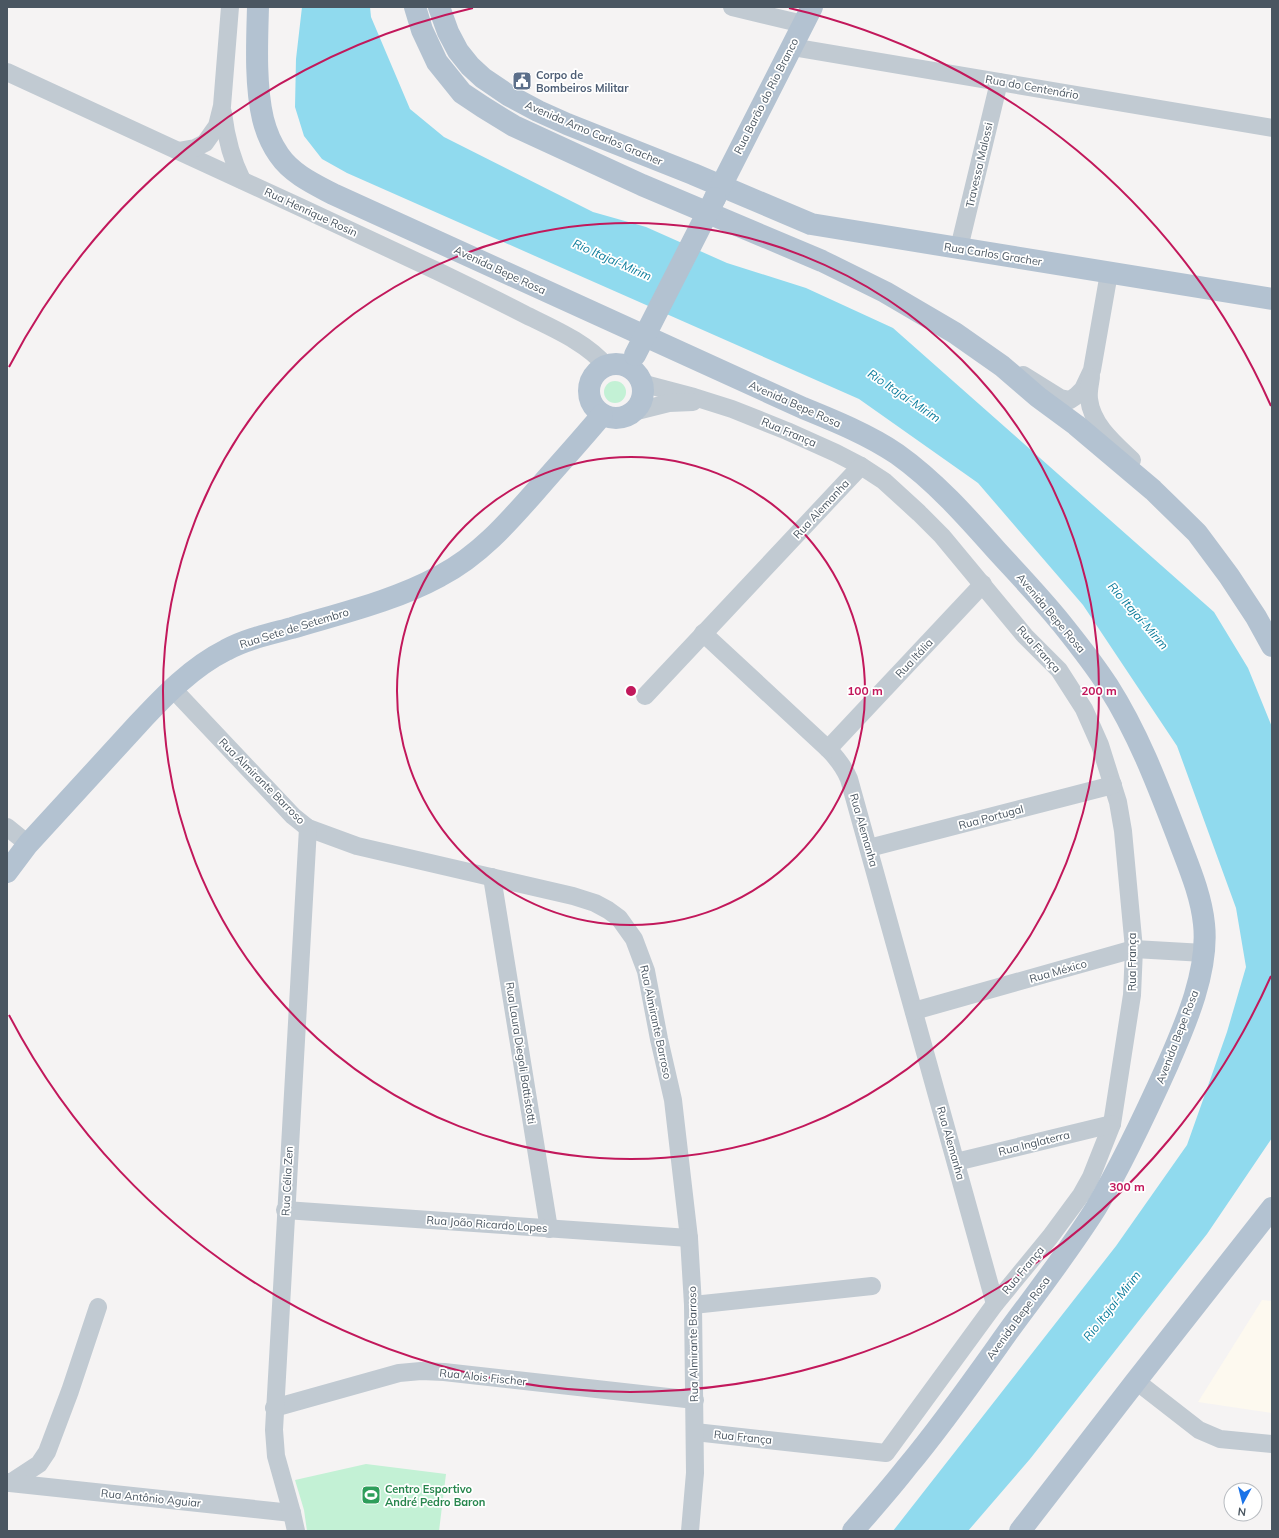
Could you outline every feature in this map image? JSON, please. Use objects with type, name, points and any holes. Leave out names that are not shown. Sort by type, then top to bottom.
[{"type":"main road","name":"Avenida Bepe Rosa","points":[[258,7],[258,71],[260,104],[263,121],[280,156],[293,170],[333,194],[867,437],[896,454],[926,477],[954,503],[1051,611],[1082,648],[1108,687],[1130,725],[1155,779],[1197,888],[1204,924],[1204,953],[1198,981],[1190,1009],[1174,1051],[1148,1110],[1119,1167],[1095,1209],[956,1405],[908,1467],[853,1531]]},
{"type":"main road","points":[[415,7],[422,30],[437,62],[462,93],[514,126],[642,185],[822,261],[885,292],[955,333],[1002,366],[1038,397],[1076,425],[1153,490],[1202,540],[1229,576],[1256,617],[1272,646]]},
{"type":"main road","name":"Avenida Arno Carlos Gracher","points":[[439,7],[448,32],[458,51],[470,66],[483,78],[508,95],[538,111],[718,191]]},
{"type":"main road","name":"Rua Barão do Rio Branco","points":[[635,369],[718,191],[807,16]]},
{"type":"main road","name":"Rua Carlos Gracher","points":[[718,191],[812,224],[1272,299]]},
{"type":"main road","points":[[621,365],[635,369],[642,391],[638,406],[633,412],[618,418],[602,415],[591,402],[589,394],[589,385],[593,377],[598,371],[606,366],[621,365]]},
{"type":"main road","name":"Rua Sete de Setembro","points":[[7,872],[28,844],[138,724],[173,689],[203,664],[226,650],[251,639],[374,604],[412,591],[464,562],[492,538],[518,511],[602,415]]},
{"type":"main road","points":[[1020,1531],[1272,1208]]},
{"type":"street","points":[[178,150],[195,148],[205,143],[217,126],[222,106],[230,7]]},
{"type":"street","points":[[732,7],[807,16]]},
{"type":"street","name":"Rua do Centenário","points":[[792,47],[1272,128]]},
{"type":"street","name":"Rua Henrique Rosin","points":[[7,72],[465,284],[546,325],[592,352],[606,366]]},
{"type":"street","name":"Travessa Malossi","points":[[959,248],[999,82]]},
{"type":"street","points":[[222,106],[229,147],[234,165],[242,180]]},
{"type":"street","points":[[1109,273],[1092,370],[1089,398],[1093,416],[1110,438],[1140,468],[1153,490]]},
{"type":"street","points":[[1002,366],[1027,378],[1060,398],[1070,400],[1083,389],[1092,370]]},
{"type":"street","name":"Rua França","points":[[635,369],[710,402],[787,431],[836,453],[861,466],[884,481],[942,536],[1025,636],[1059,670],[1084,709],[1100,745],[1113,785],[1123,831],[1134,949],[1132,995],[1112,1124],[1091,1177],[1081,1195],[1050,1238],[996,1304],[886,1453],[695,1432]]},
{"type":"street","name":"Rua França","points":[[633,412],[669,403],[710,402]]},
{"type":"street","name":"Rua Alemanha","points":[[861,466],[703,633],[828,749],[839,760],[845,769],[869,848],[996,1304]]},
{"type":"street","name":"Rua Itália","points":[[828,749],[983,584]]},
{"type":"street","points":[[645,696],[703,633]]},
{"type":"street","name":"Rua Almirante Barroso","points":[[173,689],[293,816],[308,828],[335,839],[368,849],[573,896],[595,903],[619,918],[634,939],[646,972],[673,1100],[689,1238],[694,1305],[695,1400],[695,1473],[690,1531]]},
{"type":"street","name":"Rua Portugal","points":[[869,848],[1113,785]]},
{"type":"street","points":[[7,827],[28,844]]},
{"type":"street","name":"Rua Célia Zen","points":[[296,1531],[276,1456],[274,1408],[308,828]]},
{"type":"street","name":"Rua Laura Diegoli Battistotti","points":[[492,877],[549,1229]]},
{"type":"street","name":"Rua México","points":[[914,1011],[1134,949],[1204,953]]},
{"type":"street","name":"Rua Inglaterra","points":[[956,1162],[1112,1124]]},
{"type":"street","name":"Rua João Ricardo Lopes","points":[[285,1210],[689,1238]]},
{"type":"street","points":[[694,1305],[872,1286]]},
{"type":"street","points":[[9,1482],[39,1464],[47,1452],[70,1391],[98,1307]]},
{"type":"street","name":"Rua Alois Fischer","points":[[274,1408],[399,1373],[421,1371],[444,1372],[695,1400]]},
{"type":"street","points":[[1136,1381],[1199,1430],[1220,1439],[1272,1444]]},
{"type":"street","name":"Rua Antônio Aguiar","points":[[9,1482],[292,1513]]},
{"type":"shaded area","points":[[1262,1300],[1272,1301],[1272,1413],[1198,1402]]},
{"type":"green space","points":[[615,381],[623,384],[626,392],[623,400],[615,403],[607,400],[604,392],[607,384]]},
{"type":"green space","name":"Centro Esportivo André Pedro Baron","points":[[366,1464],[446,1474],[439,1531],[307,1531],[304,1510],[295,1480]]},
{"type":"water","name":"Rio Itajaí-Mirim","points":[[302,7],[370,7],[371,17],[410,109],[444,137],[593,212],[646,227],[727,263],[806,288],[893,328],[1214,612],[1248,668],[1272,727],[1272,1138],[1207,1234],[1030,1459],[968,1531],[893,1531],[1116,1246],[1187,1145],[1227,1032],[1246,967],[1236,908],[1177,746],[1083,605],[978,483],[859,399],[347,173],[322,159],[304,136],[295,107],[296,59]]},
{"type":"place","name":"Corpo de Bombeiros Militar","points":[[522,81]]},
{"type":"place","name":"Centro Esportivo André Pedro Baron","points":[[371,1495]]}]
